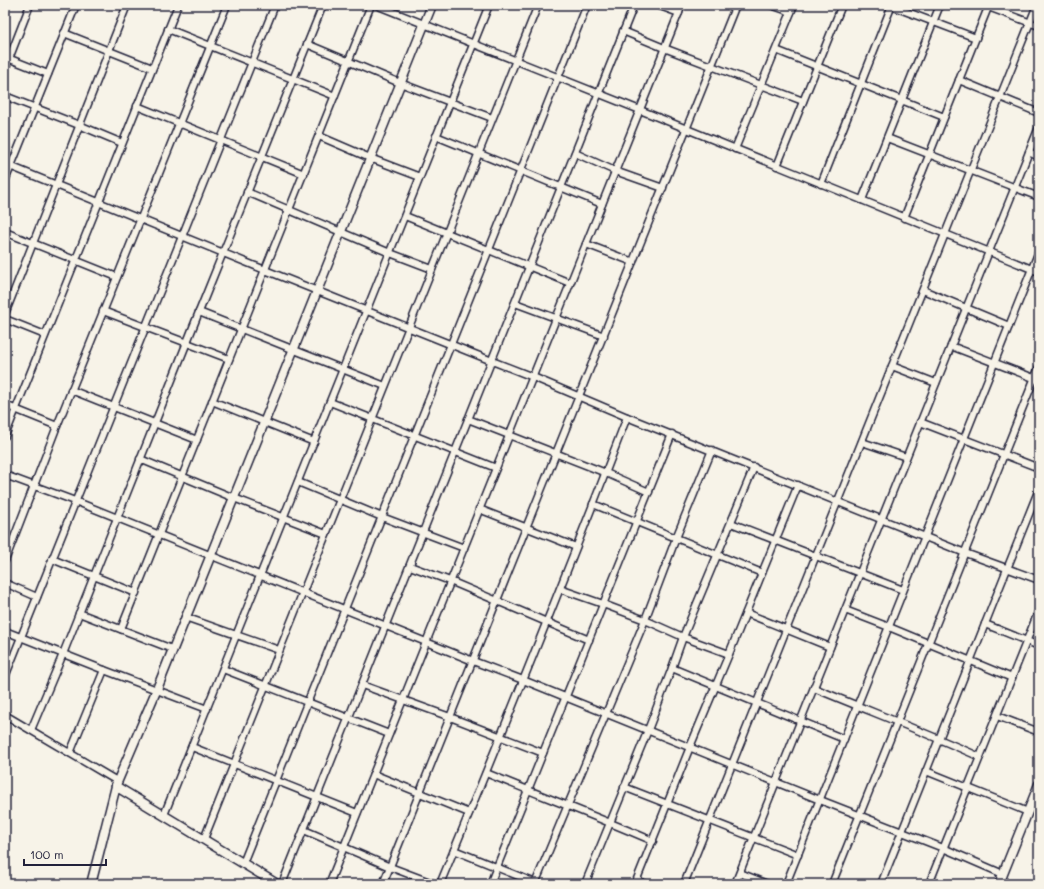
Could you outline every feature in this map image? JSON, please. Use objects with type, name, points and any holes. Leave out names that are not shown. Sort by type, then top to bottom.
[{"type":"street","points":[[5,69],[7,58],[30,5]]},
{"type":"street","points":[[5,181],[8,165],[34,108],[76,5]]},
{"type":"street","points":[[5,314],[127,5]]},
{"type":"street","points":[[5,436],[178,5]]},
{"type":"street","points":[[5,561],[8,544],[34,486],[71,390],[227,5]]},
{"type":"street","points":[[5,677],[275,5]]},
{"type":"street","points":[[31,730],[63,654],[322,5]]},
{"type":"street","points":[[121,629],[371,5]]},
{"type":"street","points":[[376,5],[516,60],[1039,272]]},
{"type":"street","points":[[91,884],[117,783],[157,689],[432,5]]},
{"type":"street","points":[[164,815],[489,5]]},
{"type":"street","points":[[204,839],[538,5]]},
{"type":"street","points":[[243,864],[587,5]]},
{"type":"street","points":[[282,884],[634,5]]},
{"type":"street","points":[[657,5],[679,13]]},
{"type":"street","points":[[329,884],[682,5]]},
{"type":"street","points":[[383,884],[736,5]]},
{"type":"street","points":[[771,5],[791,12]]},
{"type":"street","points":[[735,149],[794,5]]},
{"type":"street","points":[[777,166],[842,5]]},
{"type":"street","points":[[820,184],[891,5],[976,38]]},
{"type":"street","points":[[862,200],[940,5]]},
{"type":"street","points":[[684,884],[1037,5]]},
{"type":"street","points":[[904,218],[976,38],[986,6],[1039,26]]},
{"type":"street","points":[[168,29],[335,96]]},
{"type":"street","points":[[623,31],[803,101]]},
{"type":"street","points":[[64,33],[152,68]]},
{"type":"street","points":[[307,44],[400,83],[492,118]]},
{"type":"street","points":[[776,50],[944,117]]},
{"type":"street","points":[[7,58],[48,74]]},
{"type":"street","points":[[959,80],[1039,113]]},
{"type":"street","points":[[5,96],[80,125],[122,144]]},
{"type":"street","points":[[137,106],[304,174]]},
{"type":"street","points":[[735,884],[1039,127]]},
{"type":"street","points":[[319,136],[370,158],[420,177]]},
{"type":"street","points":[[436,136],[602,204]]},
{"type":"street","points":[[887,138],[1039,197]]},
{"type":"street","points":[[1029,152],[1039,157]]},
{"type":"street","points":[[575,153],[615,171],[663,188]]},
{"type":"street","points":[[8,165],[451,345],[533,376],[627,417],[965,553],[1039,580]]},
{"type":"street","points":[[247,192],[432,269]]},
{"type":"street","points":[[404,216],[570,283]]},
{"type":"street","points":[[5,232],[117,277]]},
{"type":"street","points":[[586,244],[633,262]]},
{"type":"street","points":[[786,884],[1039,251]]},
{"type":"street","points":[[923,290],[1009,326]]},
{"type":"street","points":[[515,303],[604,336]]},
{"type":"street","points":[[103,311],[229,359]]},
{"type":"street","points":[[199,312],[385,386]]},
{"type":"street","points":[[5,319],[45,335]]},
{"type":"street","points":[[951,346],[1037,379]]},
{"type":"street","points":[[892,366],[936,383]]},
{"type":"street","points":[[832,884],[1004,455],[1037,379],[1039,367]]},
{"type":"street","points":[[71,390],[197,440]]},
{"type":"street","points":[[212,401],[314,442]]},
{"type":"street","points":[[330,402],[496,468]]},
{"type":"street","points":[[5,405],[57,426]]},
{"type":"street","points":[[440,884],[501,737],[627,417]]},
{"type":"street","points":[[468,419],[606,473],[650,492]]},
{"type":"street","points":[[920,422],[1039,468]]},
{"type":"street","points":[[490,884],[636,522],[650,492],[672,434]]},
{"type":"street","points":[[862,442],[906,457]]},
{"type":"street","points":[[454,850],[536,884],[645,620],[676,538],[712,450]]},
{"type":"street","points":[[140,459],[326,534]]},
{"type":"street","points":[[585,884],[648,730],[683,637],[754,467]]},
{"type":"street","points":[[5,475],[75,501],[302,593],[606,713],[943,848],[1003,874]]},
{"type":"street","points":[[298,482],[382,517],[464,548]]},
{"type":"street","points":[[646,884],[636,882],[798,485]]},
{"type":"street","points":[[881,884],[1039,489]]},
{"type":"street","points":[[593,504],[762,573]]},
{"type":"street","points":[[1032,506],[1039,508]]},
{"type":"street","points":[[479,509],[576,547]]},
{"type":"street","points":[[731,523],[904,590]]},
{"type":"street","points":[[52,559],[136,593]]},
{"type":"street","points":[[410,566],[450,581],[589,640]]},
{"type":"street","points":[[5,584],[37,597]]},
{"type":"street","points":[[560,589],[645,620],[683,637],[729,654]]},
{"type":"street","points":[[845,610],[1012,678]]},
{"type":"street","points":[[929,884],[1039,610]]},
{"type":"street","points":[[79,613],[172,649]]},
{"type":"street","points":[[746,613],[830,647]]},
{"type":"street","points":[[185,617],[279,650]]},
{"type":"street","points":[[985,624],[1039,646]]},
{"type":"street","points":[[5,631],[207,709]]},
{"type":"street","points":[[672,668],[844,739]]},
{"type":"street","points":[[223,669],[389,734]]},
{"type":"street","points":[[70,753],[104,670]]},
{"type":"street","points":[[362,685],[543,753]]},
{"type":"street","points":[[814,688],[939,738],[980,757]]},
{"type":"street","points":[[5,715],[70,753],[117,783],[117,787],[277,884]]},
{"type":"street","points":[[997,716],[1039,732]]},
{"type":"street","points":[[192,747],[357,813]]},
{"type":"street","points":[[926,771],[1028,812]]},
{"type":"street","points":[[486,773],[654,841]]},
{"type":"street","points":[[373,774],[469,813]]},
{"type":"street","points":[[999,884],[1039,784]]},
{"type":"street","points":[[624,787],[798,855]]},
{"type":"street","points":[[304,830],[390,867],[435,884]]},
{"type":"street","points":[[740,873],[767,884]]}]
